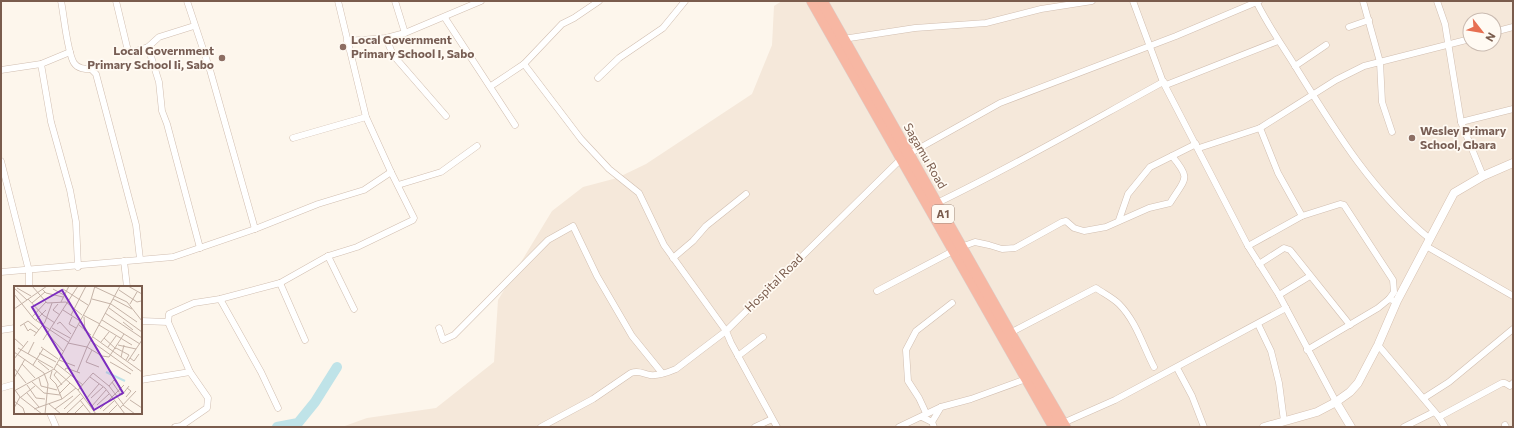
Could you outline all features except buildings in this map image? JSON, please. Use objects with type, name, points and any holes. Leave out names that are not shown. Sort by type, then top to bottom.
[{"type":"highway","name":"Sagamu Road","points":[[812,1],[905,157],[957,249],[1026,379],[1060,426]]},
{"type":"highway","name":"Sagamu Road","points":[[822,1],[905,157],[937,203],[957,249],[1010,333],[1060,426]]},
{"type":"street","points":[[61,1],[70,52],[74,63],[84,69],[91,69],[96,74],[136,225],[140,259]]},
{"type":"street","points":[[116,1],[128,51],[132,53],[148,47],[158,37],[194,26]]},
{"type":"street","points":[[187,1],[194,26],[210,70],[255,229]]},
{"type":"street","points":[[175,427],[181,426],[207,408],[209,403],[208,398],[190,372],[168,322],[169,314],[194,303],[280,283],[328,256],[357,247],[412,222],[414,218],[390,172],[366,117],[338,1]]},
{"type":"street","points":[[395,1],[405,33]]},
{"type":"street","points":[[348,41],[386,38],[405,33],[445,18],[481,1]]},
{"type":"street","points":[[491,86],[524,64],[562,24],[574,18],[599,1]]},
{"type":"street","points":[[598,78],[619,58],[663,28],[685,1]]},
{"type":"street","points":[[843,39],[915,28],[986,23],[1041,9],[1092,1]]},
{"type":"street","points":[[1133,1],[1164,83],[1248,246],[1279,295],[1307,350],[1351,427]]},
{"type":"street","points":[[1257,1],[1278,41],[1336,134],[1374,184],[1428,242],[1513,296]]},
{"type":"street","name":"Hospital Road","points":[[662,373],[676,369],[726,331],[905,157],[1000,103],[1150,45],[1257,1]]},
{"type":"street","points":[[1363,1],[1380,62],[1382,102],[1392,132]]},
{"type":"street","points":[[1437,1],[1445,24],[1461,122],[1483,176]]},
{"type":"street","points":[[445,18],[461,44],[491,86],[515,125]]},
{"type":"street","points":[[1350,27],[1369,20]]},
{"type":"street","points":[[1502,30],[1513,27]]},
{"type":"street","points":[[386,38],[393,55],[446,116]]},
{"type":"street","points":[[937,203],[1048,146],[1164,83],[1278,41]]},
{"type":"street","points":[[1120,220],[1128,194],[1150,167],[1197,146],[1260,128],[1341,77],[1364,66],[1462,41]]},
{"type":"street","points":[[1295,66],[1326,45]]},
{"type":"street","points":[[148,47],[159,82],[162,111],[167,124],[200,248]]},
{"type":"street","points":[[1,70],[41,64],[70,52]]},
{"type":"street","points":[[41,64],[51,122],[70,190],[76,222],[78,267]]},
{"type":"street","points":[[524,64],[580,139],[610,169],[639,193],[664,245],[726,331],[777,427]]},
{"type":"street","points":[[1461,122],[1513,109]]},
{"type":"street","points":[[292,138],[366,117]]},
{"type":"street","points":[[1260,128],[1278,173],[1302,216]]},
{"type":"street","points":[[398,185],[440,172],[477,146]]},
{"type":"street","points":[[877,291],[957,249],[975,242],[1002,249],[1015,248],[1062,222],[1066,221],[1074,228],[1084,231],[1106,227],[1120,220],[1170,203],[1185,178],[1184,170],[1172,156]]},
{"type":"street","points":[[1,161],[29,271],[29,286]]},
{"type":"street","points":[[1307,350],[1393,300],[1428,242],[1447,202],[1454,192],[1483,176],[1513,163]]},
{"type":"street","points":[[1,272],[78,267],[140,259],[172,257],[255,229],[318,204],[364,190],[390,172]]},
{"type":"street","points":[[673,258],[693,241],[706,226],[746,194]]},
{"type":"street","points":[[1248,246],[1302,216],[1340,204],[1344,205],[1393,280],[1393,300],[1378,345],[1358,383],[1350,392],[1336,402],[1317,412],[1264,427]]},
{"type":"street","points":[[439,328],[443,340],[454,335],[548,240],[573,226],[597,276],[632,336],[662,373],[651,375],[636,371],[631,373],[593,399],[541,427]]},
{"type":"street","points":[[1259,264],[1284,248],[1288,248],[1294,253],[1310,276],[1350,325]]},
{"type":"street","points":[[328,256],[354,309]]},
{"type":"street","points":[[124,261],[127,286]]},
{"type":"street","points":[[1279,295],[1310,276]]},
{"type":"street","points":[[280,283],[305,340]]},
{"type":"street","points":[[1010,333],[1096,288],[1118,303],[1126,312],[1138,332],[1154,367]]},
{"type":"street","points":[[220,298],[261,372],[278,408]]},
{"type":"street","points":[[941,407],[933,424],[924,415],[919,398],[908,381],[906,350],[916,331],[952,303]]},
{"type":"street","points":[[1060,426],[1177,368],[1286,308]]},
{"type":"street","points":[[142,321],[168,322]]},
{"type":"street","points":[[1258,324],[1271,351],[1279,383],[1284,421]]},
{"type":"street","points":[[1,330],[14,328]]},
{"type":"street","points":[[1424,398],[1449,382],[1513,330]]},
{"type":"street","points":[[738,356],[763,337]]},
{"type":"street","points":[[1378,345],[1424,398],[1445,427]]},
{"type":"street","points":[[1177,368],[1192,396],[1204,427]]},
{"type":"street","points":[[142,380],[190,372]]},
{"type":"street","points":[[899,427],[941,407],[971,399],[1026,379]]},
{"type":"street","points":[[1439,417],[1502,383],[1510,386],[1513,383]]},
{"type":"street","points":[[1,388],[14,384]]},
{"type":"street","points":[[1404,427],[1434,412]]},
{"type":"street","points":[[50,414],[56,427]]},
{"type":"street","points":[[755,427],[772,419]]},
{"type":"shaded area","points":[[782,1],[1513,1],[1513,427],[342,427],[367,418],[436,408],[494,362],[498,300],[552,211],[583,187],[617,178],[646,164],[752,94],[772,45],[774,6]]},
{"type":"waterway","points":[[277,427],[298,423],[315,402],[337,367]]},
{"type":"place","name":"Local Government Primary School I, Sabo","points":[[343,47]]},
{"type":"place","name":"Local Government Primary School Ii, Sabo","points":[[222,58]]},
{"type":"place","name":"Wesley Primary School, Gbara","points":[[1412,138]]}]
